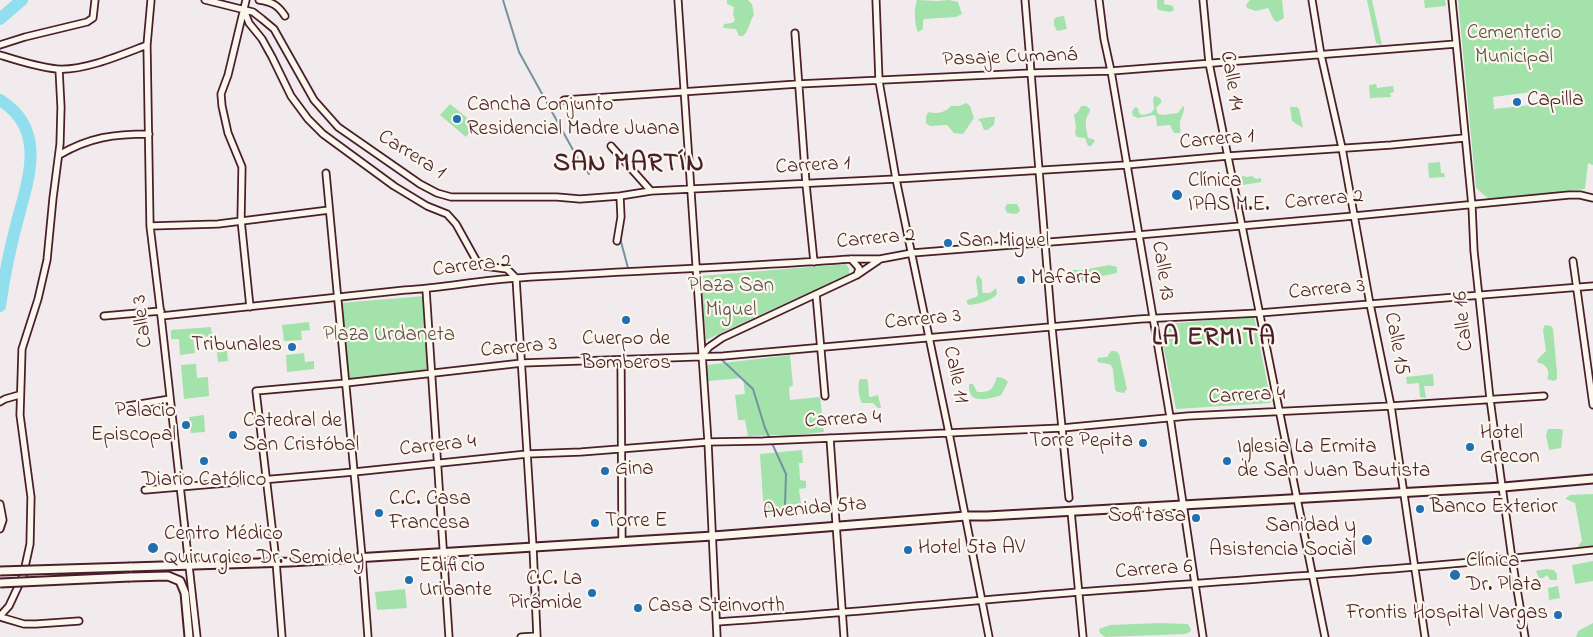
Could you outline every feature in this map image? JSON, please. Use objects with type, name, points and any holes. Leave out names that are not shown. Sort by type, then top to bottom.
[{"type":"street","points":[[0,45],[25,36],[87,22],[93,18],[95,0]]},
{"type":"street","name":"Calle 3","points":[[151,0],[147,45],[150,226],[197,637]]},
{"type":"street","name":"Carrera 1","points":[[205,0],[253,12],[274,29],[314,100],[338,127],[381,158],[437,193],[451,197],[557,197],[580,199],[652,191],[1126,165],[1228,156],[1391,146],[1464,138]]},
{"type":"street","points":[[246,0],[228,75],[220,94],[228,133],[242,167],[241,220],[250,307]]},
{"type":"street","points":[[259,0],[274,3],[280,7],[285,16]]},
{"type":"street","points":[[678,0],[708,442],[717,637]]},
{"type":"street","name":"Calle 11","points":[[876,0],[879,81],[896,179],[966,516],[989,637]]},
{"type":"street","points":[[1025,0],[1052,328],[1069,498]]},
{"type":"street","name":"Calle 13","points":[[1099,0],[1104,39],[1170,417],[1203,637]]},
{"type":"street","name":"Calle 14","points":[[1203,0],[1208,63],[1325,637]]},
{"type":"street","name":"Calle 15","points":[[1312,0],[1321,55],[1342,148],[1370,304],[1391,406],[1425,637]]},
{"type":"street","name":"Calle 16","points":[[1452,0],[1472,206],[1474,251],[1490,399],[1512,559],[1525,637]]},
{"type":"street","points":[[244,10],[249,23],[262,39],[272,57],[291,96],[308,119],[394,186],[428,206],[447,214],[456,224],[476,260],[484,266],[508,269],[516,278],[537,636],[521,637]]},
{"type":"street","points":[[795,34],[814,262]]},
{"type":"street","name":"Pasaje Cumaná","points":[[564,100],[798,84],[1111,71],[1456,44]]},
{"type":"street","points":[[0,55],[26,64],[59,69],[101,62],[147,45]]},
{"type":"street","points":[[59,69],[59,155],[48,260],[38,300],[22,348],[20,395],[22,437],[31,497],[30,544],[22,576],[9,606],[0,616],[24,624],[79,620]]},
{"type":"street","points":[[59,155],[90,140],[120,134],[149,134]]},
{"type":"street","points":[[611,146],[652,191]]},
{"type":"street","points":[[326,173],[368,637]]},
{"type":"street","name":"Carrera 2","points":[[104,316],[161,314],[250,307],[516,278],[851,259],[880,259],[912,253],[1472,206],[1580,195],[1593,198]]},
{"type":"street","points":[[617,241],[621,217],[620,196]]},
{"type":"street","points":[[150,226],[218,224],[329,210]]},
{"type":"street","points":[[851,259],[859,268],[857,275]]},
{"type":"street","points":[[702,356],[709,347],[722,338],[857,275],[880,259]]},
{"type":"street","points":[[1573,261],[1593,405]]},
{"type":"street","name":"Carrera 3","points":[[266,479],[256,391],[522,364],[723,356],[1152,318],[1370,304],[1593,286]]},
{"type":"street","points":[[426,289],[450,637]]},
{"type":"street","points":[[816,294],[825,396]]},
{"type":"street","points":[[621,360],[622,542]]},
{"type":"street","points":[[0,402],[20,395]]},
{"type":"street","name":"Carrera 4","points":[[145,490],[354,472],[527,454],[708,442],[802,440],[1062,428],[1170,417],[1544,396]]},
{"type":"street","points":[[128,406],[170,399]]},
{"type":"street","points":[[830,438],[844,637]]},
{"type":"street","points":[[266,479],[276,561],[282,637]]},
{"type":"street","name":"Avenida 5ta","points":[[0,571],[188,566],[362,558],[712,536],[966,516],[1405,493],[1593,479]]},
{"type":"street","points":[[0,504],[3,520],[0,529]]},
{"type":"street","points":[[1071,512],[1082,637]]},
{"type":"street","name":"Carrera 6","points":[[717,622],[1077,592],[1416,568],[1593,550]]},
{"type":"street","points":[[0,583],[168,576],[180,581],[183,586],[189,637]]},
{"type":"green space","points":[[727,0],[748,0],[752,4],[754,15],[747,32],[743,36],[739,36],[736,29],[723,28],[724,24],[732,23],[735,20],[733,14],[734,7],[727,4]]},
{"type":"green space","points":[[917,0],[949,0],[958,2],[962,14],[956,17],[924,19],[923,29],[918,32],[915,16]]},
{"type":"green space","points":[[1157,0],[1164,0],[1164,4],[1173,6],[1174,10],[1170,12],[1159,10],[1157,8]]},
{"type":"green space","points":[[1250,0],[1282,0],[1284,18],[1277,22],[1268,8],[1256,11],[1247,8],[1246,5]]},
{"type":"green space","points":[[1367,0],[1372,0],[1382,45],[1376,43]]},
{"type":"green space","points":[[1424,0],[1445,0],[1446,6],[1425,8]]},
{"type":"green space","name":"Cementerio Municipal","points":[[1458,0],[1593,0],[1593,165],[1588,163],[1585,189],[1490,200],[1476,188]],"holes":[[[1540,91],[1544,96],[1540,99],[1540,104],[1494,109],[1493,97]]]},
{"type":"green space","points":[[1064,16],[1067,29],[1057,31],[1054,19]]},
{"type":"green space","points":[[1376,84],[1377,88],[1393,86],[1394,92],[1390,93],[1391,97],[1370,98],[1369,85]]},
{"type":"green space","points":[[1155,96],[1160,98],[1161,102],[1156,108],[1158,114],[1178,113],[1184,107],[1180,123],[1180,133],[1174,133],[1170,125],[1157,126],[1154,115],[1138,118],[1133,116],[1132,112],[1135,107],[1138,108],[1139,113],[1142,115],[1151,113],[1154,109],[1153,98]]},
{"type":"green space","points":[[966,103],[970,106],[974,118],[963,134],[954,133],[947,125],[930,126],[926,123],[928,112],[941,112],[951,106],[959,106]]},
{"type":"green space","name":"Cancha Conjunto Residencial Madre Juana","points":[[450,104],[475,124],[466,137],[440,115]]},
{"type":"green space","points":[[1081,106],[1086,106],[1090,109],[1086,125],[1088,138],[1095,141],[1091,146],[1088,146],[1085,138],[1077,137],[1075,134],[1074,115]]},
{"type":"green space","points":[[1290,107],[1297,107],[1299,109],[1303,128],[1292,121]]},
{"type":"green space","points":[[995,117],[994,125],[984,130],[981,122],[978,120]]},
{"type":"green space","points":[[1440,162],[1441,173],[1444,173],[1445,177],[1429,178],[1428,163]]},
{"type":"green space","points":[[1252,176],[1256,179],[1261,178],[1261,182],[1242,185],[1241,177]]},
{"type":"green space","points":[[1007,204],[1017,204],[1019,212],[1015,214],[1007,213],[1005,208]]},
{"type":"green space","name":"Plaza San Miguel","points":[[846,264],[849,268],[849,274],[706,340],[701,276]]},
{"type":"green space","points":[[1109,265],[1117,267],[1117,273],[1087,279],[1078,283],[1069,278],[1068,273],[1070,270],[1083,270]]},
{"type":"green space","points":[[978,275],[982,280],[983,293],[990,293],[996,288],[997,294],[992,299],[969,305],[967,300],[978,295],[976,280]]},
{"type":"green space","name":"Plaza Urdaneta","points":[[425,296],[431,373],[349,380],[340,303]]},
{"type":"green space","points":[[1254,316],[1271,403],[1176,409],[1162,339],[1163,331],[1168,324]]},
{"type":"green space","points":[[309,322],[310,330],[301,331],[302,340],[284,341],[282,325]]},
{"type":"green space","points":[[1545,325],[1551,326],[1553,329],[1557,372],[1557,379],[1554,381],[1547,379],[1547,368],[1538,363],[1537,360],[1546,351],[1543,330]]},
{"type":"green space","points":[[211,327],[212,336],[193,338],[195,353],[180,355],[179,339],[171,339],[171,330]]},
{"type":"green space","points":[[227,351],[228,361],[218,362],[217,352]]},
{"type":"green space","points":[[1111,351],[1116,351],[1119,354],[1127,389],[1124,393],[1115,390],[1111,365],[1097,361],[1098,358],[1107,357]]},
{"type":"green space","points":[[304,353],[305,362],[314,361],[314,369],[287,372],[286,355]]},
{"type":"green space","points":[[790,355],[793,385],[789,388],[790,400],[820,397],[824,432],[786,436],[748,436],[745,420],[738,420],[735,395],[745,394],[743,378],[708,381],[707,365]]},
{"type":"green space","points":[[196,364],[197,378],[208,377],[209,396],[184,399],[181,365]]},
{"type":"green space","points":[[1433,374],[1434,386],[1424,386],[1426,398],[1420,397],[1419,383],[1407,384],[1406,377]]},
{"type":"green space","points":[[997,377],[1003,378],[1008,382],[1001,395],[978,399],[971,395],[969,384],[973,384],[977,392],[989,391]]},
{"type":"green space","points":[[860,379],[868,381],[869,397],[878,395],[881,408],[878,408],[873,403],[862,403],[859,391]]},
{"type":"green space","points":[[204,415],[205,432],[191,433],[189,417]]},
{"type":"green space","points":[[1548,429],[1563,430],[1561,448],[1549,450],[1546,435]]},
{"type":"green space","points":[[802,450],[803,463],[799,463],[800,480],[806,481],[806,488],[799,489],[801,504],[784,505],[784,513],[764,515],[760,454]]},
{"type":"green space","points":[[1593,494],[1593,546],[1580,548],[1578,546],[1582,541],[1575,503],[1566,498],[1570,495]]},
{"type":"green space","points":[[1593,561],[1593,581],[1575,584],[1572,565]]},
{"type":"green space","points":[[1554,570],[1557,574],[1557,580],[1550,580],[1547,575],[1539,578],[1536,571]]},
{"type":"green space","points":[[1558,586],[1560,598],[1549,600],[1548,588]]},
{"type":"green space","points":[[405,589],[407,608],[377,610],[375,592]]},
{"type":"green space","points":[[1593,623],[1593,637],[1576,637],[1578,631]]},
{"type":"green space","points":[[1188,624],[1191,631],[1186,634],[1105,637],[1100,633],[1099,629],[1110,625]]},
{"type":"waterway","points":[[0,19],[22,0]]},
{"type":"waterway","points":[[503,0],[519,52],[578,159],[589,174]]},
{"type":"waterway","points":[[0,100],[15,112],[25,126],[31,158],[29,175],[13,236],[0,306]]},
{"type":"waterway","points":[[620,238],[628,268]]},
{"type":"waterway","points":[[721,359],[753,389],[765,428],[786,474],[785,504]]},
{"type":"place","name":"Capilla","points":[[1517,102]]},
{"type":"place","name":"Cancha Conjunto Residencial Madre Juana","points":[[457,119]]},
{"type":"place","name":"Clínica IPAS M.E.","points":[[1177,195]]},
{"type":"place","name":"San Miguel","points":[[948,243]]},
{"type":"place","name":"Mafarta","points":[[1021,280]]},
{"type":"place","name":"Cuerpo de Bomberos","points":[[626,320]]},
{"type":"place","name":"Tribunales","points":[[292,347]]},
{"type":"place","name":"Palacio Episcopal","points":[[186,425]]},
{"type":"place","name":"Catedral de San Cristóbal","points":[[233,435]]},
{"type":"place","name":"Torre Pepita","points":[[1143,443]]},
{"type":"place","name":"Hotel Grecon","points":[[1470,447]]},
{"type":"place","name":"Diario Católico","points":[[204,461]]},
{"type":"place","name":"Iglesia La Ermita de San Juan Bautista","points":[[1227,461]]},
{"type":"place","name":"Gina","points":[[605,471]]},
{"type":"place","name":"Banco Exterior","points":[[1420,509]]},
{"type":"place","name":"C.C. Casa Francesa","points":[[379,513]]},
{"type":"place","name":"Sofitasa","points":[[1196,518]]},
{"type":"place","name":"Torre E","points":[[595,523]]},
{"type":"place","name":"Sanidad y Asistencia Social","points":[[1367,540]]},
{"type":"place","name":"Centro Médico Quirurgico Dr. Semidey","points":[[153,548]]},
{"type":"place","name":"Hotel 5ta AV","points":[[908,550]]},
{"type":"place","name":"Clínica Dr. Plata","points":[[1455,575]]},
{"type":"place","name":"Edificio Uribante","points":[[409,580]]},
{"type":"place","name":"C.C. La Pirámide","points":[[592,593]]},
{"type":"place","name":"Casa Steinvorth","points":[[638,608]]},
{"type":"place","name":"Frontis Hospital Vargas","points":[[1558,615]]},
{"type":"district","name":"SAN MARTÍN","points":[[629,166]]},
{"type":"district","name":"LA ERMITA","points":[[1214,340]]}]
